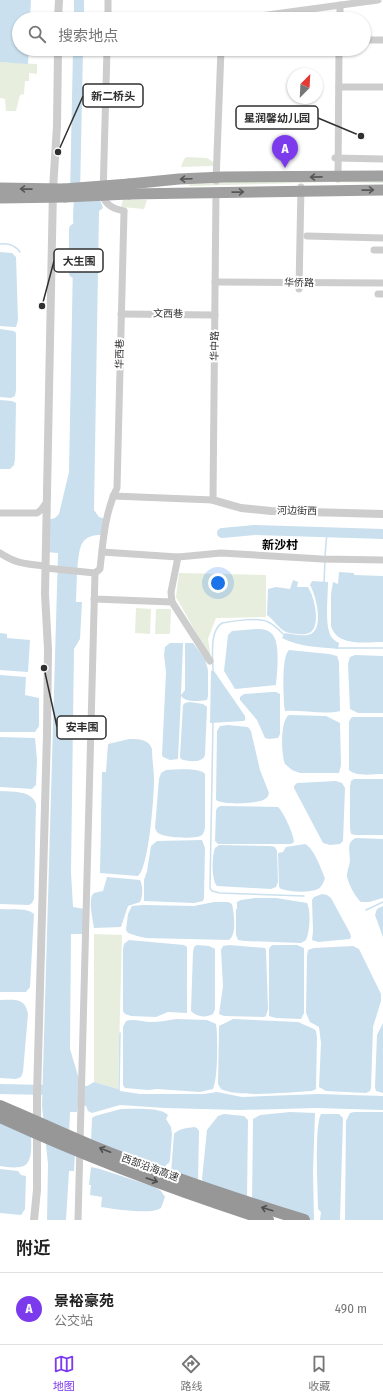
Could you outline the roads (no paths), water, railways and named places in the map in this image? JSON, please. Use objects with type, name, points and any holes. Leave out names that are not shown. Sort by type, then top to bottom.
[{"type":"highway","points":[[129,189],[179,179],[223,177],[383,176]]},
{"type":"highway","points":[[0,188],[58,193]]},
{"type":"highway","points":[[0,198],[129,189],[216,192],[383,190]]},
{"type":"highway","name":"西部沿海高速","points":[[0,1106],[144,1166],[242,1201],[304,1220]]},
{"type":"highway","name":"西部沿海高速","points":[[0,1117],[143,1177],[268,1220]]},
{"type":"street","points":[[58,0],[58,12]]},
{"type":"street","points":[[108,0],[108,12]]},
{"type":"street","points":[[288,12],[378,0]]},
{"type":"street","points":[[340,5],[340,12]]},
{"type":"street","points":[[371,40],[383,40]]},
{"type":"street","points":[[34,1220],[37,1190],[37,1095],[47,734],[48,649],[45,594],[46,503],[58,193],[58,56]]},
{"type":"street","name":"华西巷","points":[[78,1220],[95,573],[100,569],[110,502],[117,488],[124,211],[109,206],[104,200],[103,196],[107,56]]},
{"type":"street","points":[[216,181],[221,56]]},
{"type":"street","points":[[338,180],[339,56]]},
{"type":"street","points":[[339,87],[383,87]]},
{"type":"street","points":[[335,158],[383,159]]},
{"type":"street","points":[[298,290],[301,187]]},
{"type":"street","name":"华中路","points":[[213,500],[216,192]]},
{"type":"street","points":[[307,236],[383,238]]},
{"type":"street","points":[[374,250],[383,250]]},
{"type":"street","name":"华侨路","points":[[216,282],[383,283]]},
{"type":"street","name":"文西巷","points":[[121,314],[215,315]]},
{"type":"street","points":[[113,496],[213,500]]},
{"type":"street","name":"河边街西","points":[[213,500],[241,508],[271,511],[383,514]]},
{"type":"street","points":[[0,513],[38,513],[46,503]]},
{"type":"street","points":[[102,552],[178,557],[221,553],[325,559],[383,560]]},
{"type":"street","points":[[0,553],[12,561],[20,564],[95,573]]},
{"type":"street","points":[[178,557],[171,592],[172,602],[210,661]]},
{"type":"street","points":[[94,599],[172,602]]},
{"type":"water","points":[[0,0],[31,0],[30,12],[12,12],[12,56],[29,56],[28,64],[0,62]]},
{"type":"water","points":[[98,194],[103,208],[99,211],[94,510],[99,517],[106,519],[104,535],[95,535],[83,542],[79,553],[77,580],[76,602],[82,602],[80,639],[74,649],[71,872],[73,907],[85,909],[83,934],[71,934],[70,1049],[79,1079],[79,1085],[87,1086],[94,1082],[118,1089],[120,1091],[140,1094],[204,1094],[217,1092],[242,1097],[318,1094],[383,1096],[383,1110],[316,1108],[240,1110],[120,1105],[92,1113],[88,1111],[86,1106],[78,1105],[77,1112],[70,1112],[69,1134],[76,1135],[74,1171],[69,1171],[66,1220],[47,1220],[48,1164],[42,1106],[58,553],[46,552],[47,520],[55,518],[59,514],[69,472],[73,261],[75,258],[73,216],[74,196]]},
{"type":"water","points":[[0,252],[12,253],[16,257],[18,320],[16,327],[0,326]]},
{"type":"water","points":[[0,329],[14,331],[16,333],[16,390],[15,396],[11,398],[0,397]]},
{"type":"water","points":[[0,400],[12,401],[16,403],[15,459],[14,465],[10,469],[0,469]]},
{"type":"water","points":[[339,572],[354,573],[354,575],[383,576],[383,642],[353,642],[339,637],[334,633],[331,626],[331,594],[333,582],[338,584]]},
{"type":"water","points":[[293,580],[298,582],[297,587],[308,587],[316,610],[316,623],[314,628],[311,632],[306,634],[286,632],[267,615],[268,589],[276,587],[290,589]]},
{"type":"water","points":[[312,581],[328,582],[328,629],[331,637],[339,643],[338,649],[302,645],[282,638],[285,633],[307,635],[313,633],[316,628],[318,613],[315,597],[310,585]]},
{"type":"water","points":[[256,629],[268,631],[274,637],[276,642],[278,657],[276,685],[235,689],[224,671],[228,635],[232,631]]},
{"type":"water","points":[[0,633],[7,634],[7,638],[30,640],[28,672],[0,670]]},
{"type":"water","points":[[170,643],[183,643],[181,695],[185,690],[185,643],[193,643],[205,659],[208,670],[208,696],[207,700],[189,701],[181,696],[178,759],[170,760],[162,755],[166,672],[164,655],[165,647]]},
{"type":"water","points":[[289,650],[337,656],[339,662],[340,711],[327,713],[285,711],[284,668],[286,654]]},
{"type":"water","points":[[355,655],[383,656],[383,713],[358,713],[350,709],[348,664],[350,657]]},
{"type":"water","points":[[211,671],[214,671],[245,716],[244,721],[210,723]]},
{"type":"water","points":[[0,675],[26,677],[25,695],[39,698],[39,726],[35,732],[0,732]]},
{"type":"water","points":[[276,692],[280,694],[280,734],[278,738],[269,739],[265,738],[257,720],[240,700],[240,697],[244,694]]},
{"type":"water","points":[[190,702],[203,704],[207,707],[205,755],[204,758],[198,761],[184,760],[180,757],[183,705]]},
{"type":"water","points":[[289,715],[326,716],[340,723],[341,765],[339,773],[300,773],[292,770],[285,764],[282,738],[284,724]]},
{"type":"water","points":[[353,717],[383,717],[383,774],[356,774],[349,770],[349,722]]},
{"type":"water","points":[[228,725],[248,727],[251,731],[260,770],[269,793],[264,800],[225,803],[216,800],[217,731],[220,726]]},
{"type":"water","points":[[0,737],[35,738],[37,760],[36,785],[32,789],[0,787]]},
{"type":"water","points":[[129,739],[143,740],[151,746],[154,772],[153,801],[148,846],[142,870],[138,876],[100,873],[102,772],[106,772],[108,744]]},
{"type":"water","points":[[166,770],[197,770],[205,774],[205,828],[204,833],[197,837],[179,838],[161,835],[155,828],[159,779],[161,773]]},
{"type":"water","points":[[354,779],[383,779],[383,835],[351,834],[350,787],[351,781]]},
{"type":"water","points":[[336,781],[342,783],[345,788],[343,841],[340,844],[330,845],[323,843],[294,786],[297,783]]},
{"type":"water","points":[[0,791],[26,794],[34,799],[36,804],[34,899],[29,905],[0,904]]},
{"type":"water","points":[[220,806],[278,807],[288,823],[294,842],[291,844],[218,844],[215,841],[216,811]]},
{"type":"water","points":[[356,838],[383,839],[383,898],[369,902],[361,902],[350,886],[347,878],[347,871],[350,862],[349,847],[351,842]]},
{"type":"water","points":[[202,840],[205,848],[203,901],[194,903],[144,901],[144,880],[151,846],[157,841]]},
{"type":"water","points":[[305,844],[314,854],[319,864],[325,878],[323,884],[318,889],[305,892],[281,889],[279,887],[278,853],[283,852],[286,847]]},
{"type":"water","points":[[219,845],[275,847],[277,851],[278,882],[276,887],[271,889],[217,886],[213,873],[213,862],[215,848]]},
{"type":"water","points":[[107,877],[140,880],[142,897],[140,902],[128,906],[121,927],[94,928],[91,905],[92,897],[94,893],[103,891]]},
{"type":"water","points":[[322,894],[331,898],[350,933],[350,939],[318,942],[312,940],[312,900],[314,897]]},
{"type":"water","points":[[255,898],[276,898],[307,903],[310,921],[306,940],[301,943],[238,940],[236,935],[237,902]]},
{"type":"water","points":[[214,902],[228,902],[232,904],[234,929],[232,937],[229,940],[146,938],[128,933],[126,930],[128,914],[132,906],[194,906]]},
{"type":"water","points":[[383,906],[383,937],[375,915],[377,909]]},
{"type":"water","points":[[0,909],[27,910],[34,914],[30,987],[26,992],[0,992]]},
{"type":"water","points":[[129,940],[184,945],[187,947],[187,1013],[168,1012],[156,1017],[131,1016],[125,1014],[123,1011],[123,949],[124,944]]},
{"type":"water","points":[[197,945],[209,946],[215,949],[215,1009],[213,1014],[207,1016],[198,1016],[191,1011],[193,952],[194,947]]},
{"type":"water","points":[[229,945],[265,948],[268,1009],[266,1016],[224,1016],[219,1014],[223,986],[221,950],[223,946]]},
{"type":"water","points":[[273,945],[297,945],[304,948],[304,1013],[301,1019],[276,1018],[269,1016],[269,949]]},
{"type":"water","points":[[353,946],[359,949],[381,994],[381,1001],[373,1027],[371,1088],[370,1091],[366,1093],[326,1091],[319,1087],[321,1043],[319,1027],[310,1022],[306,1013],[308,950],[314,948]]},
{"type":"water","points":[[0,1000],[14,1000],[22,1002],[27,1009],[28,1014],[23,1072],[21,1077],[16,1079],[0,1078]]},
{"type":"water","points":[[176,1019],[207,1020],[216,1024],[217,1067],[213,1089],[200,1092],[125,1088],[123,1085],[123,1027],[126,1021],[132,1020],[154,1022]]},
{"type":"water","points":[[233,1019],[298,1022],[314,1029],[317,1037],[316,1089],[312,1091],[252,1094],[229,1092],[221,1089],[218,1084],[219,1026]]},
{"type":"water","points":[[383,1023],[383,1093],[376,1091],[375,1087],[377,1035]]},
{"type":"water","points":[[121,1109],[153,1110],[164,1112],[168,1115],[166,1119],[171,1127],[172,1134],[170,1160],[166,1165],[165,1171],[91,1142],[92,1118]]},
{"type":"water","points":[[290,1112],[315,1113],[313,1172],[314,1220],[309,1220],[252,1203],[253,1119],[260,1115]]},
{"type":"water","points":[[383,1112],[383,1220],[345,1220],[346,1121],[350,1113]]},
{"type":"water","points":[[224,1114],[244,1116],[248,1120],[247,1199],[204,1183],[202,1179],[207,1130],[218,1116]]},
{"type":"water","points":[[321,1114],[339,1114],[343,1118],[340,1220],[320,1220],[321,1212],[318,1209],[317,1145]]},
{"type":"water","points":[[0,1121],[31,1133],[30,1158],[28,1163],[24,1166],[0,1166]]},
{"type":"water","points":[[194,1127],[199,1131],[198,1183],[171,1173],[174,1134],[180,1130]]},
{"type":"water","points":[[91,1167],[155,1187],[161,1191],[165,1197],[161,1208],[150,1211],[141,1211],[101,1207],[102,1197],[90,1195],[91,1185],[89,1185]]},
{"type":"water","points":[[0,1169],[18,1171],[21,1175],[26,1176],[25,1209],[21,1215],[0,1213]]},
{"type":"waterway","points":[[79,0],[79,12]]},
{"type":"waterway","points":[[75,195],[78,56]]},
{"type":"waterway","points":[[74,229],[74,273]]},
{"type":"waterway","points":[[0,244],[11,245],[20,252]]},
{"type":"waterway","points":[[222,533],[255,530],[383,534]]},
{"type":"waterway","points":[[325,556],[327,532]]},
{"type":"waterway","points":[[324,582],[325,562]]},
{"type":"waterway","points":[[213,671],[213,638],[215,632],[222,623],[245,620],[264,621],[273,625],[285,636]]},
{"type":"waterway","points":[[337,648],[383,648]]},
{"type":"waterway","points":[[213,722],[210,888],[212,891],[220,893],[304,896]]},
{"type":"waterway","points":[[366,910],[383,902]]},
{"type":"waterway","points":[[119,1091],[120,1033]]},
{"type":"waterway","points":[[0,1089],[47,1090]]},
{"type":"place","name":"星润馨幼儿园","points":[[361,136]]},
{"type":"place","name":"新二桥头","points":[[58,152]]},
{"type":"place","name":"景裕豪苑","points":[[285,168]]},
{"type":"place","name":"大生围","points":[[42,306]]},
{"type":"place","name":"安丰围","points":[[44,668]]},
{"type":"district","name":"新沙村","points":[[280,545]]}]
